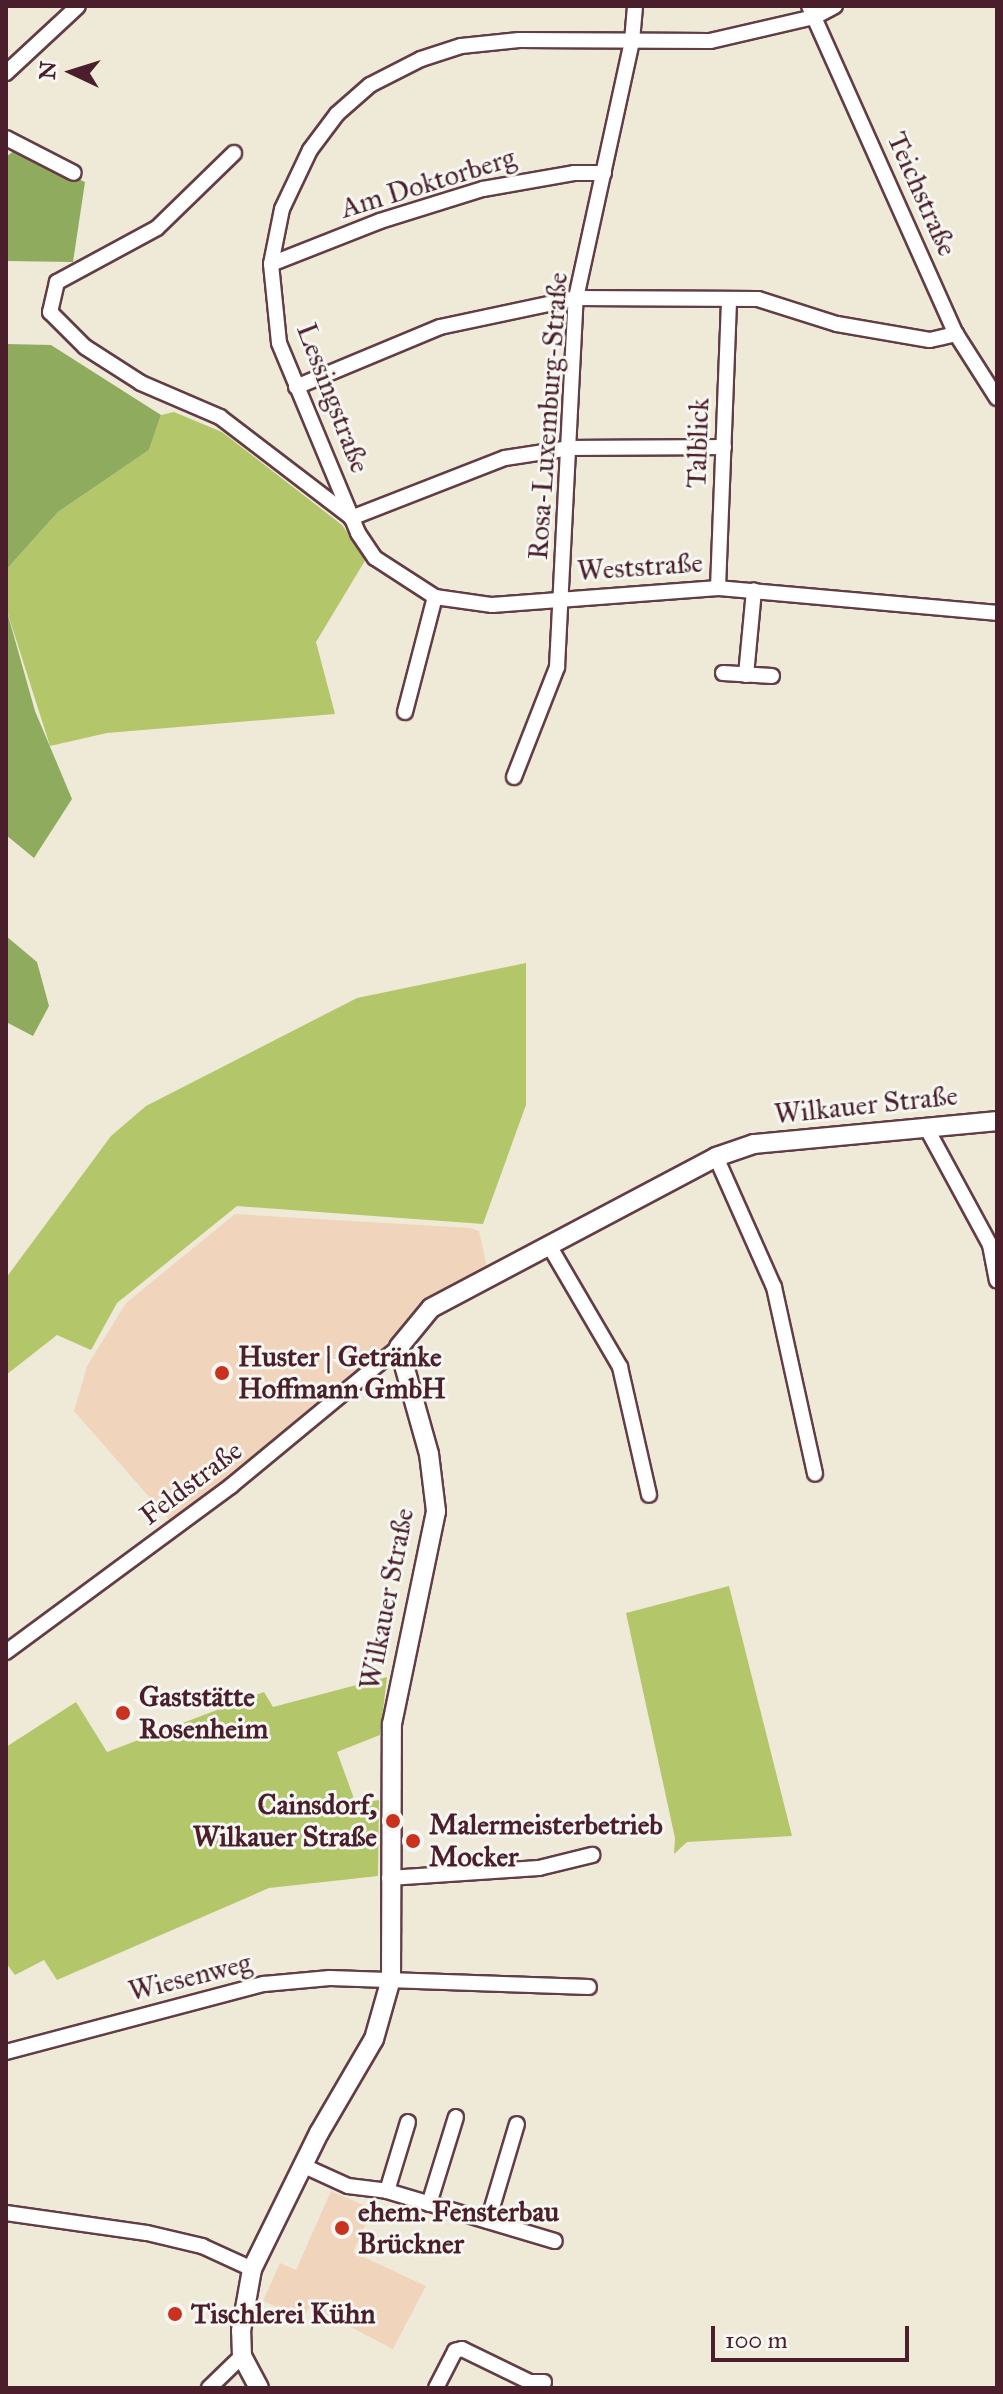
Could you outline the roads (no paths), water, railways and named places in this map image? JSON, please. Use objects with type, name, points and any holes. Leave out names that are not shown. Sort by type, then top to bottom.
[{"type":"street","points":[[6,73],[78,6]]},
{"type":"street","name":"Rosa-Luxemburg-Straße","points":[[514,777],[557,667],[563,599],[576,298],[632,41],[635,6]]},
{"type":"street","name":"Lessingstraße","points":[[351,518],[279,343],[271,264],[292,181],[337,114],[370,85],[421,59],[461,46],[519,40],[710,41],[835,6]]},
{"type":"street","name":"Teichstraße","points":[[811,11],[956,334],[997,398]]},
{"type":"street","points":[[6,138],[74,173]]},
{"type":"street","points":[[234,153],[157,228],[57,282],[50,312],[85,347],[141,383],[220,417],[351,518],[476,465],[570,448],[724,447]]},
{"type":"street","name":"Am Doktorberg","points":[[271,264],[380,221],[483,189],[561,174],[604,173]]},
{"type":"street","points":[[296,387],[440,327],[576,298],[758,299],[837,324],[930,340],[956,334]]},
{"type":"street","name":"Talblick","points":[[718,588],[729,299]]},
{"type":"street","name":"Weststraße","points":[[351,518],[375,558],[435,597],[467,605],[718,588],[997,613]]},
{"type":"street","points":[[746,675],[754,590]]},
{"type":"street","points":[[405,712],[435,597]]},
{"type":"street","points":[[723,673],[772,676]]},
{"type":"street","name":"Wilkauer Straße","points":[[242,2356],[241,2322],[252,2269],[374,2039],[391,1979],[392,1724],[436,1511],[429,1454],[399,1347],[431,1308],[716,1157],[754,1144],[997,1121]]},
{"type":"street","points":[[926,1127],[990,1245],[997,1280]]},
{"type":"street","points":[[716,1157],[774,1287],[815,1474]]},
{"type":"street","points":[[550,1247],[620,1367],[649,1495]]},
{"type":"street","name":"Feldstraße","points":[[6,1652],[242,1478],[399,1347]]},
{"type":"street","points":[[389,1878],[539,1868],[592,1855]]},
{"type":"street","name":"Wiesenweg","points":[[10,2049],[264,1984],[391,1979],[589,1987]]},
{"type":"street","points":[[429,2204],[456,2117]]},
{"type":"street","points":[[387,2191],[408,2122]]},
{"type":"street","points":[[488,2221],[517,2124]]},
{"type":"street","points":[[304,2166],[348,2186],[387,2191],[555,2241]]},
{"type":"street","points":[[6,2213],[147,2233],[202,2246],[252,2269]]},
{"type":"street","points":[[436,2388],[455,2351],[462,2349],[530,2382],[544,2382]]},
{"type":"street","points":[[209,2388],[242,2356],[259,2388]]},
{"type":"place","name":"Huster | Getränke Hoffmann GmbH","points":[[222,1373]]},
{"type":"place","name":"Gaststätte Rosenheim","points":[[123,1713]]},
{"type":"place","name":"Cainsdorf, Wilkauer Straße","points":[[393,1821]]},
{"type":"place","name":"Malermeisterbetrieb Mocker","points":[[413,1841]]},
{"type":"place","name":"ehem. Fensterbau Brückner","points":[[342,2228]]},
{"type":"place","name":"Tischlerei Kühn","points":[[175,2314]]}]
